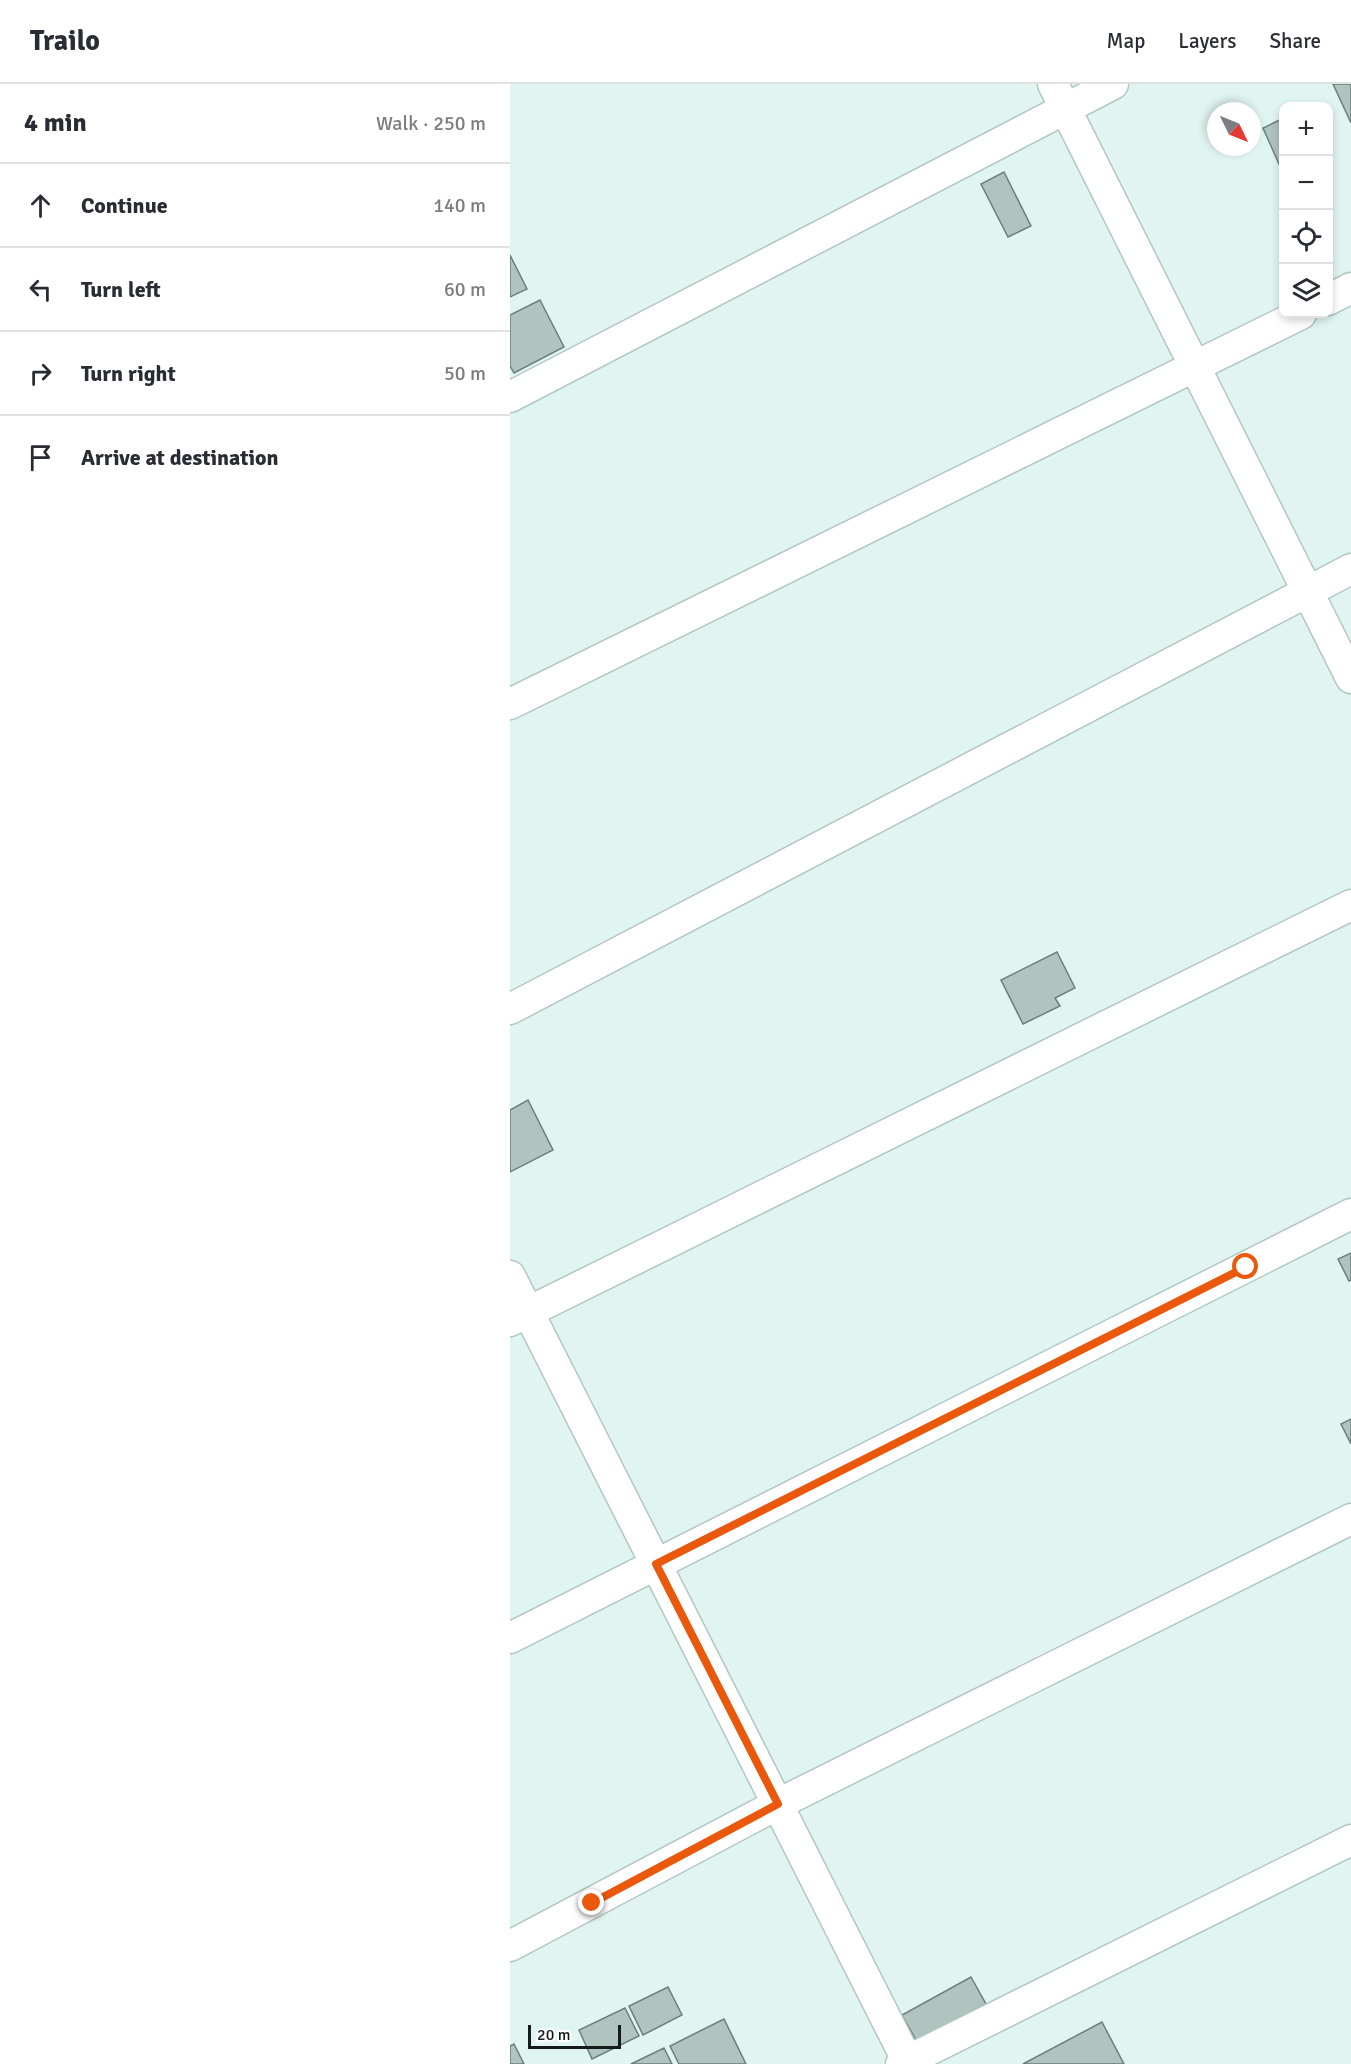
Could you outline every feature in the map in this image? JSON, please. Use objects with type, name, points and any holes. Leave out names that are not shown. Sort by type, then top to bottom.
[{"type":"street","points":[[510,397],[1059,96],[1113,84]]},
{"type":"street","points":[[1059,96],[1351,678]]},
{"type":"street","points":[[1333,298],[1351,288]]},
{"type":"street","points":[[510,704],[1196,368],[1293,318]]},
{"type":"street","points":[[510,1009],[1351,569]]},
{"type":"street","points":[[519,1316],[1351,905]]},
{"type":"street","points":[[510,1638],[1351,1214]]},
{"type":"street","points":[[510,1276],[519,1316],[656,1564],[906,2063],[1351,1840]]},
{"type":"street","points":[[510,1946],[778,1804],[1351,1519]]},
{"type":"building","points":[[1333,84],[1351,84],[1351,123]]},
{"type":"building","points":[[1279,120],[1279,164],[1263,128]]},
{"type":"building","points":[[1004,172],[1031,226],[1008,237],[981,184]]},
{"type":"building","points":[[510,255],[527,289],[510,297]]},
{"type":"building","points":[[540,300],[564,347],[514,373],[510,366],[510,315]]},
{"type":"building","points":[[1057,952],[1075,988],[1055,998],[1060,1006],[1023,1024],[1001,980]]},
{"type":"building","points":[[528,1100],[553,1150],[510,1172],[510,1110]]},
{"type":"building","points":[[1351,1253],[1351,1280],[1349,1281],[1338,1259]]},
{"type":"building","points":[[1351,1419],[1351,1444],[1341,1424]]},
{"type":"building","points":[[971,1977],[986,2004],[917,2042],[902,2015]]},
{"type":"building","points":[[668,1987],[682,2015],[643,2035],[629,2006]]},
{"type":"building","points":[[625,2008],[639,2036],[592,2059],[579,2030]]},
{"type":"building","points":[[724,2019],[746,2064],[679,2064],[670,2046]]},
{"type":"building","points":[[1102,2022],[1124,2064],[1023,2064]]},
{"type":"building","points":[[514,2044],[524,2064],[510,2064],[510,2046]]},
{"type":"building","points":[[664,2048],[672,2064],[631,2064]]},
{"type":"route","points":[[592,1903],[778,1804],[656,1564],[1246,1267]]}]
